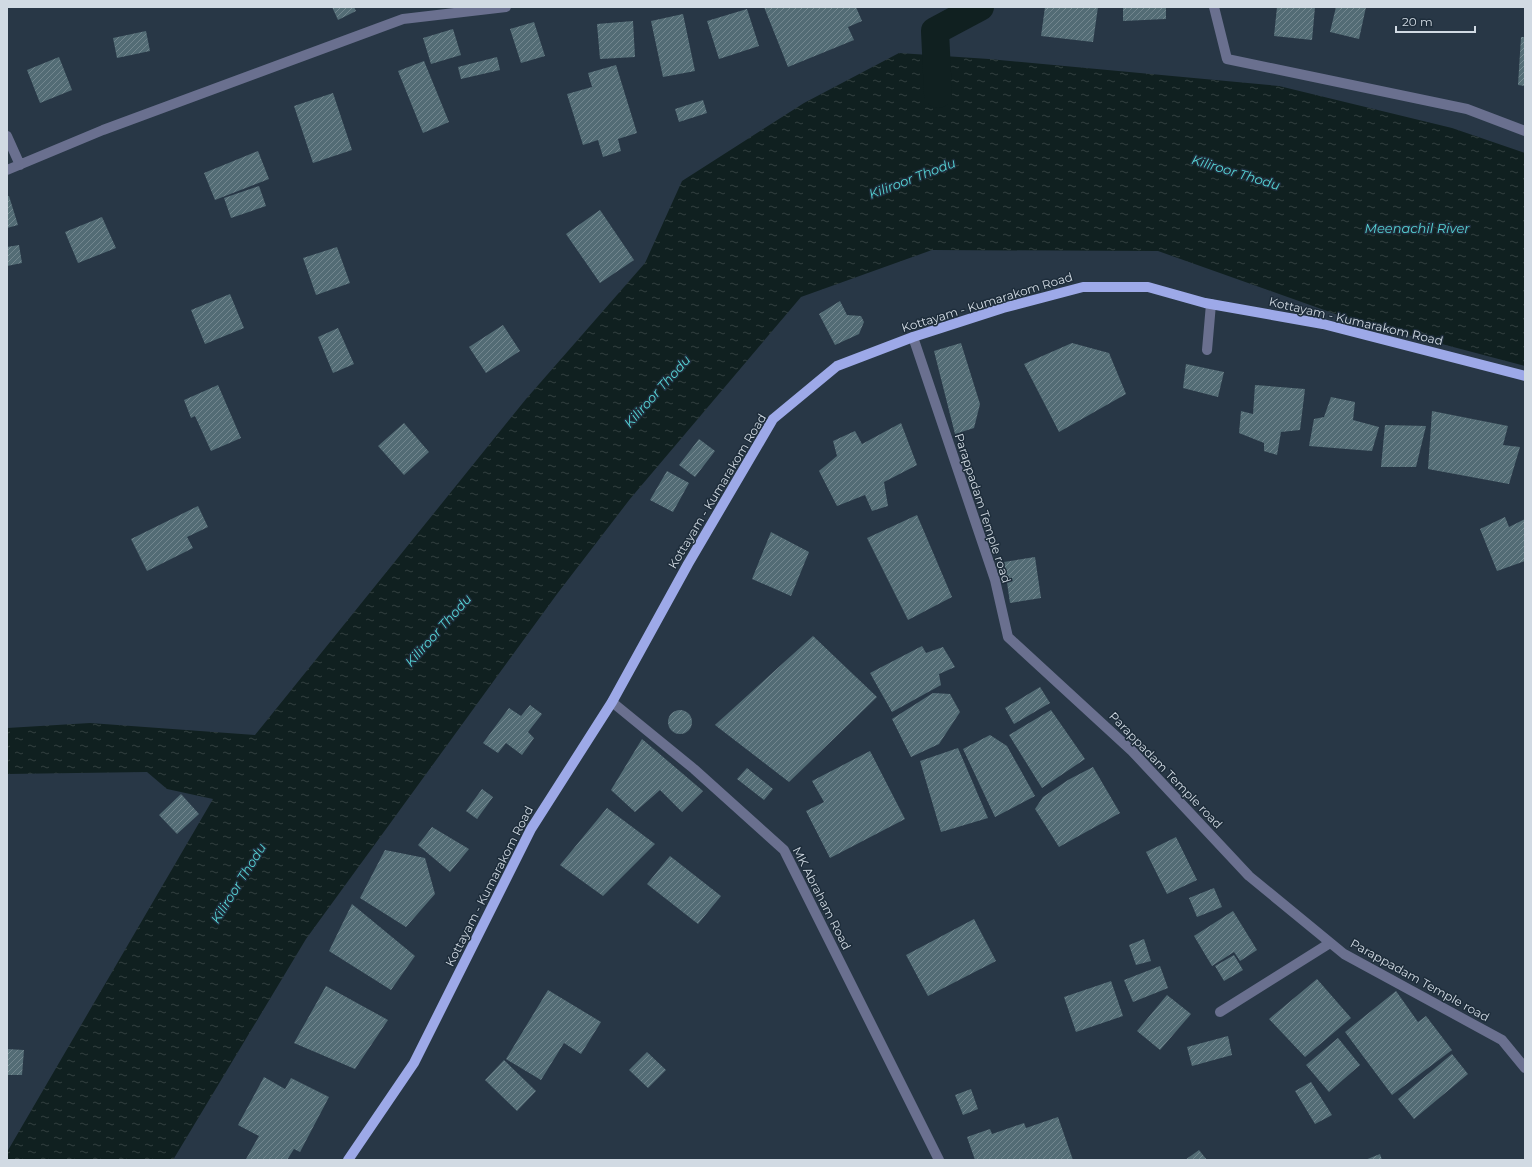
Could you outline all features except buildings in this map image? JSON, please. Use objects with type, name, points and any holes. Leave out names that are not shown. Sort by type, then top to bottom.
[{"type":"main road","name":"Kottayam - Kumarakom Road","points":[[348,1160],[414,1063],[531,829],[612,702],[688,564],[773,419],[837,366],[913,337],[1003,308],[1083,287],[1148,287],[1211,304],[1323,324],[1525,376]]},
{"type":"street","points":[[7,170],[103,130],[403,19],[506,7]]},
{"type":"street","points":[[1214,7],[1227,59],[1467,109],[1525,131]]},
{"type":"street","points":[[7,136],[20,165]]},
{"type":"street","points":[[1207,350],[1211,304]]},
{"type":"street","name":"Parappadam Temple road","points":[[913,337],[995,580],[1008,637],[1132,751],[1249,876],[1344,954],[1502,1040],[1525,1068]]},
{"type":"street","name":"MK Abraham Road","points":[[612,702],[694,769],[784,850],[939,1160]]},
{"type":"street","points":[[1220,1012],[1330,943]]},
{"type":"water","name":"Meenachil River","points":[[899,53],[989,59],[1279,86],[1452,128],[1525,153],[1525,366],[1355,321],[1158,251],[932,250],[801,297],[630,499],[557,594],[306,939],[173,1160],[7,1160],[7,1152],[213,799],[167,789],[147,772],[7,774],[7,728],[90,723],[255,735],[526,399],[645,263],[682,181],[804,103]]},
{"type":"waterway","points":[[938,94],[935,31],[980,7]]},
{"type":"water label","name":"Kiliroor Thodu","points":[[1236,172]]},
{"type":"water label","name":"Kiliroor Thodu","points":[[912,178]]},
{"type":"water label","name":"Kiliroor Thodu","points":[[657,391]]},
{"type":"water label","name":"Kiliroor Thodu","points":[[438,630]]},
{"type":"water label","name":"Kiliroor Thodu","points":[[238,883]]}]
